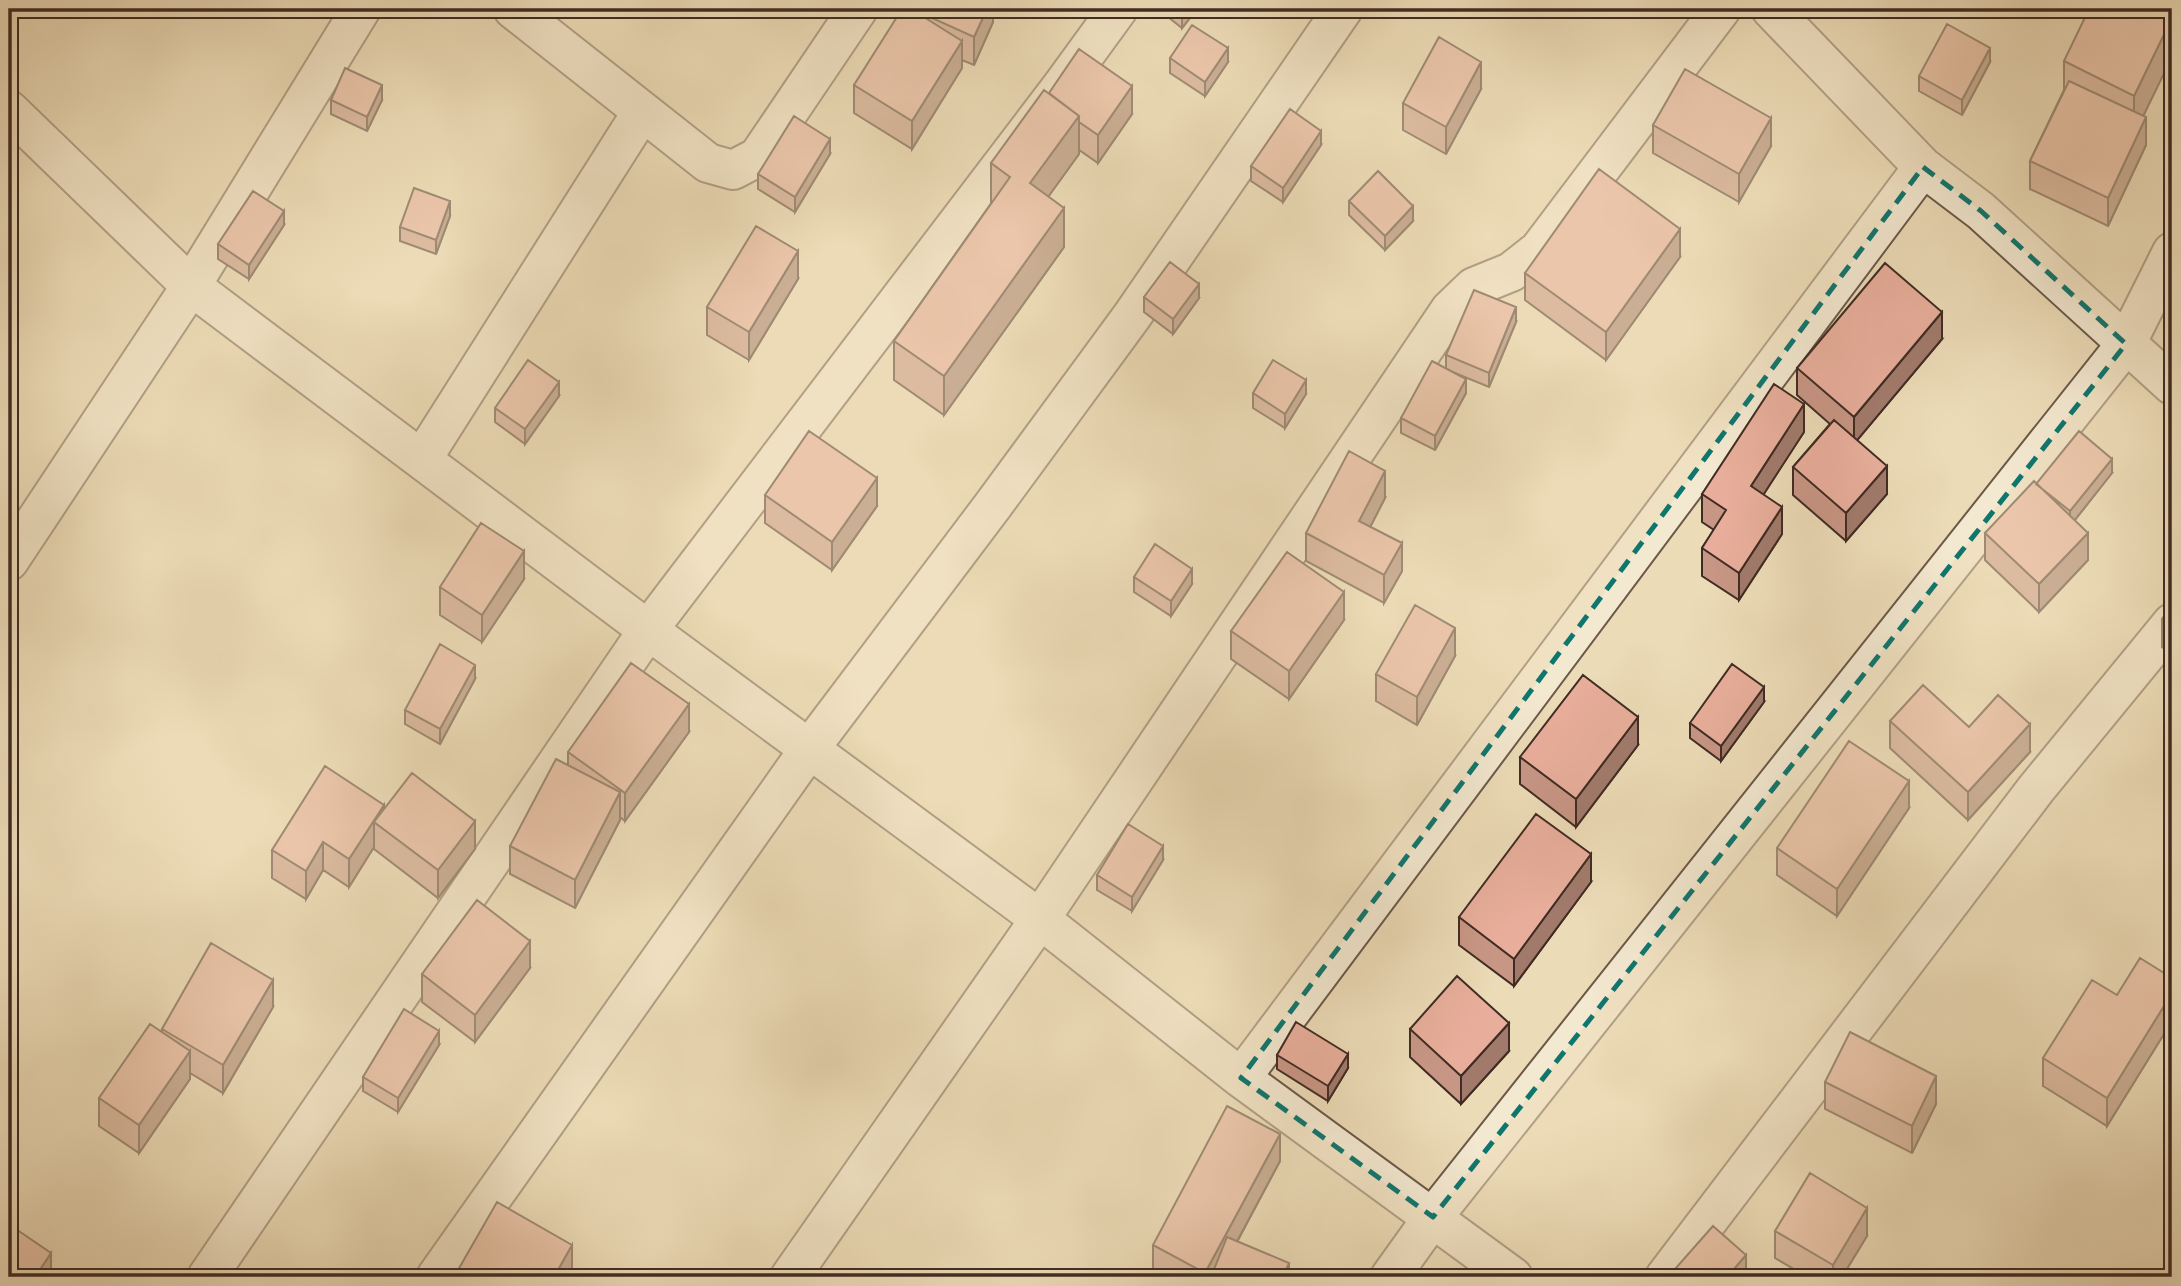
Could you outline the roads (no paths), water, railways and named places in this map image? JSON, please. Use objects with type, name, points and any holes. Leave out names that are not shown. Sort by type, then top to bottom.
[{"type":"street","points":[[9,561],[191,286],[361,9]]},
{"type":"street","points":[[513,9],[708,163],[733,170],[758,157],[858,9]]},
{"type":"street","points":[[207,1277],[648,630],[1118,9]]},
{"type":"street","points":[[436,1277],[810,748],[1132,316],[1343,9]]},
{"type":"street","points":[[790,1277],[1040,919],[1450,310],[1474,287],[1511,272],[1539,250],[1721,9]]},
{"type":"street","points":[[1771,9],[1923,167],[1981,211],[2172,385]]},
{"type":"street","points":[[9,110],[191,286],[648,630],[1040,919],[1241,1078],[1513,1277]]},
{"type":"street","points":[[422,459],[642,112]]},
{"type":"street","points":[[1241,1078],[1923,167]]},
{"type":"street","points":[[1390,1277],[1433,1217],[2126,344],[2172,252]]},
{"type":"street","points":[[1665,1277],[2036,789],[2172,623]]}]
